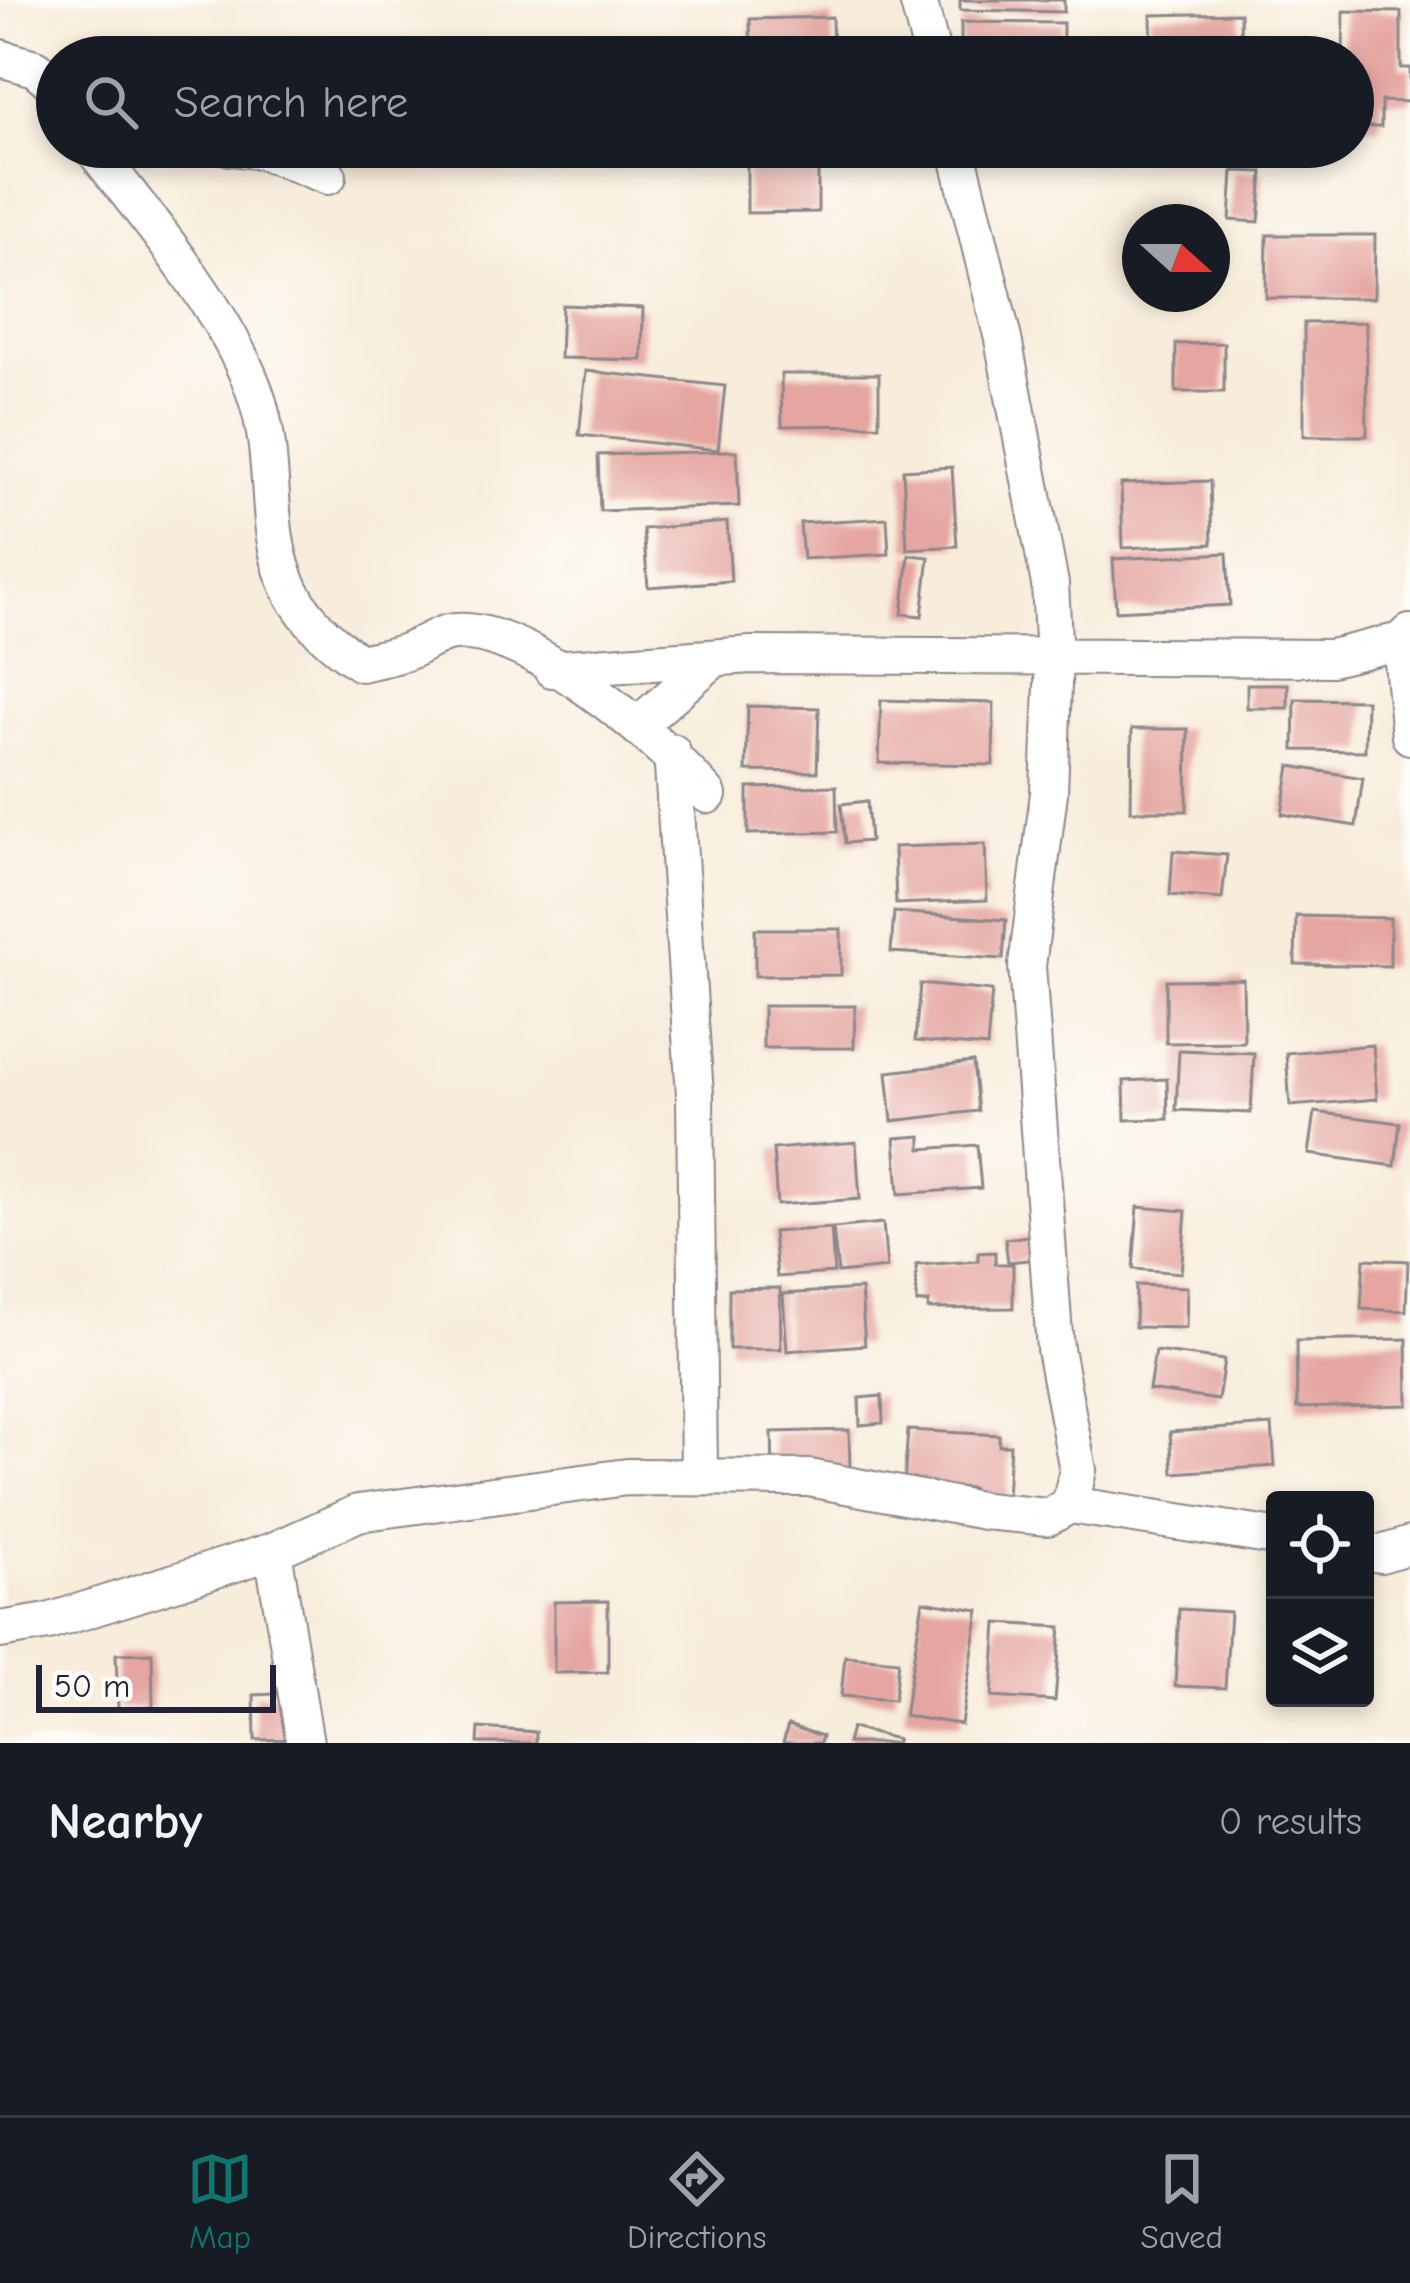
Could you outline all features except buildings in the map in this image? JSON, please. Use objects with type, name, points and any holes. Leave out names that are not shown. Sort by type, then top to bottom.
[{"type":"street","points":[[918,0],[927,36]]},
{"type":"street","points":[[0,58],[36,70]]},
{"type":"street","points":[[108,168],[171,253],[248,376],[265,434],[267,497],[280,573],[315,624],[361,663],[407,652],[448,633],[488,633],[595,692],[672,752],[708,796]]},
{"type":"street","points":[[307,168],[328,176]]},
{"type":"street","points":[[961,168],[1007,361],[1050,584],[1054,657],[1049,793],[1027,966],[1055,1349],[1078,1469],[1070,1505]]},
{"type":"street","points":[[552,669],[716,658],[1331,658],[1406,637],[1410,736]]},
{"type":"street","points":[[638,725],[716,658]]},
{"type":"street","points":[[672,752],[695,1095],[699,1477]]},
{"type":"street","points":[[0,1630],[47,1622],[272,1551],[358,1514],[627,1477],[809,1478],[983,1511],[1048,1517],[1070,1505],[1266,1537]]},
{"type":"street","points":[[1374,1553],[1410,1544]]},
{"type":"street","points":[[272,1551],[304,1743]]}]
